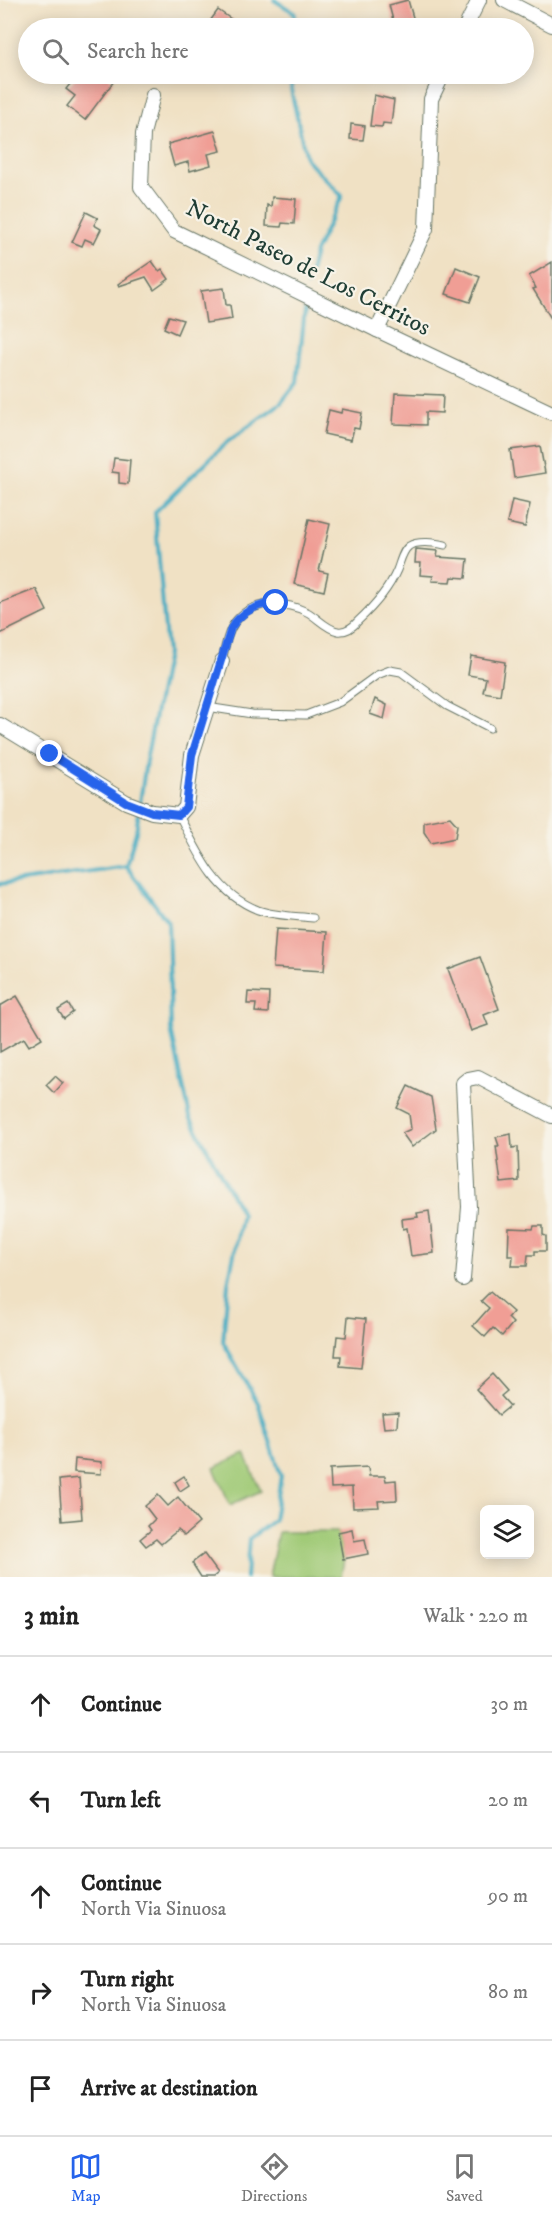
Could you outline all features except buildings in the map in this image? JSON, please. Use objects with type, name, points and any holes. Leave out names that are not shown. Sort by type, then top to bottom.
[{"type":"street","points":[[470,18],[479,0]]},
{"type":"street","points":[[504,0],[552,26]]},
{"type":"street","points":[[377,330],[426,229],[431,99],[438,84]]},
{"type":"street","name":"North Paseo de Los Cerritos","points":[[153,95],[143,134],[141,187],[174,231],[552,413]]},
{"type":"street","points":[[0,725],[126,802],[152,812],[179,815],[186,807],[192,755],[222,661]]},
{"type":"street","points":[[463,1279],[469,1208],[463,1083],[468,1078],[478,1077],[552,1116]]},
{"type":"lane","points":[[222,661],[229,634],[235,622],[239,617],[255,608],[264,604],[290,605],[308,613],[335,631],[343,631],[357,623],[390,584],[406,548],[419,543],[446,544]]},
{"type":"lane","points":[[207,707],[252,714],[306,715],[340,702],[377,675],[390,670],[401,672],[447,706],[490,728]]},
{"type":"lane","points":[[179,815],[207,869],[230,892],[257,909],[313,918]]},
{"type":"green space","points":[[245,1454],[261,1491],[230,1505],[214,1468]]},
{"type":"green space","points":[[278,1532],[338,1532],[344,1559],[341,1577],[269,1577]]},
{"type":"waterway","points":[[274,0],[295,13],[295,18]]},
{"type":"waterway","points":[[291,84],[306,159],[342,196],[315,252],[307,285]]},
{"type":"waterway","points":[[140,803],[167,654],[155,512],[227,442],[281,403],[297,382],[305,310]]},
{"type":"waterway","points":[[139,810],[136,832],[126,866],[168,922],[171,1030],[190,1117],[242,1214],[228,1284],[223,1342],[258,1403],[281,1476],[274,1520],[249,1539],[246,1577]]},
{"type":"waterway","points":[[0,884],[126,866]]},
{"type":"route","points":[[50,754],[126,802],[152,812],[179,815],[186,807],[192,755],[231,628],[239,617],[255,608],[264,604],[276,603]]}]
